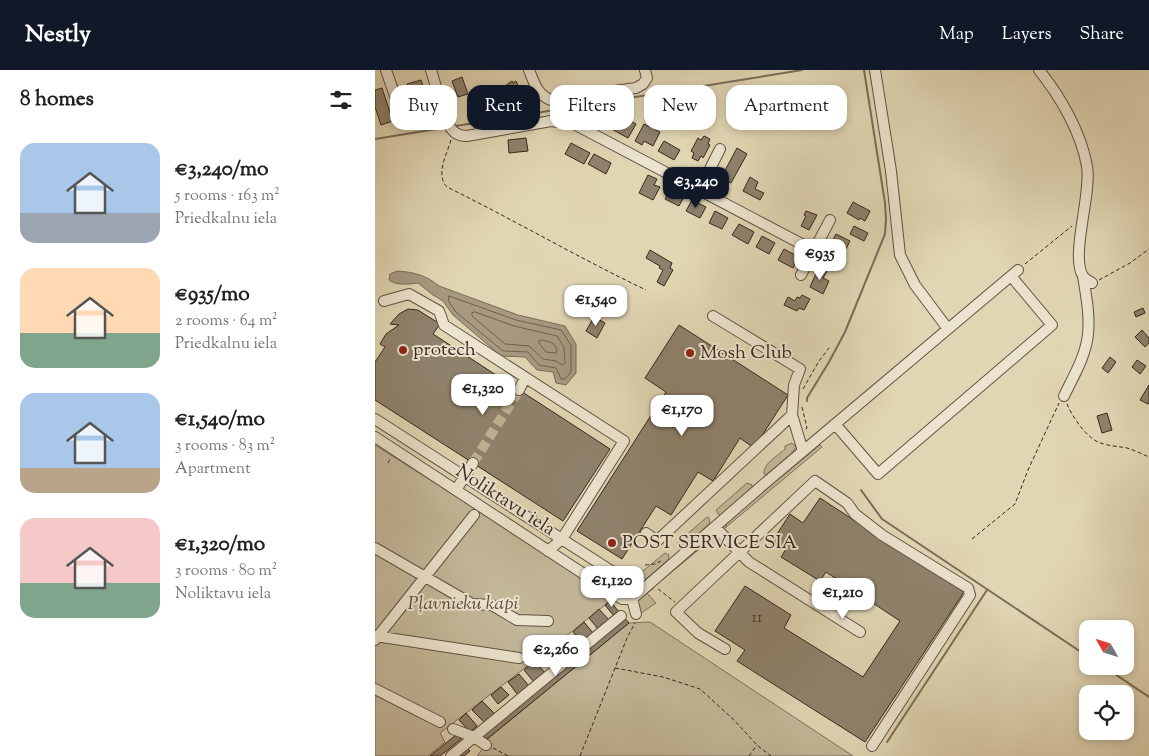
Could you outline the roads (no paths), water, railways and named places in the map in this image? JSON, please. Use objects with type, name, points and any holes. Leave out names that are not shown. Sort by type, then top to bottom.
[{"type":"street","points":[[386,70],[391,85]]},
{"type":"street","points":[[431,70],[439,102],[451,129],[457,135],[467,136],[551,121],[575,124],[813,250]]},
{"type":"street","points":[[529,70],[538,91],[544,97],[551,100],[635,88],[643,84],[647,78],[645,70]]},
{"type":"street","points":[[875,70],[891,171],[901,255],[915,285],[948,329]]},
{"type":"street","points":[[1039,70],[1063,104],[1083,152],[1087,168],[1087,192],[1079,242],[1079,261],[1089,317],[1088,336],[1082,359],[1064,396]]},
{"type":"street","points":[[699,191],[720,149]]},
{"type":"street","points":[[801,275],[830,220]]},
{"type":"street","points":[[636,614],[632,599],[645,586],[803,451],[835,424],[948,329],[1015,273],[1052,326],[878,474],[835,424]]},
{"type":"street","points":[[1083,276],[1091,283]]},
{"type":"street","points":[[384,301],[409,294],[439,311],[444,325],[624,441],[563,538],[548,551]]},
{"type":"street","points":[[713,316],[800,369],[794,386],[792,415],[803,451]]},
{"type":"street","points":[[519,390],[525,378]]},
{"type":"street","points":[[646,533],[657,541],[792,415]]},
{"type":"street","name":"Noliktavu iela","points":[[375,419],[563,538],[645,586]]},
{"type":"street","name":"Noliktavu iela","points":[[375,437],[622,599],[632,599]]},
{"type":"street","points":[[399,452],[407,440]]},
{"type":"street","points":[[456,490],[473,463]]},
{"type":"street","points":[[725,649],[698,633],[675,612],[815,481],[847,503],[855,514],[882,534],[968,588],[970,595],[872,746]]},
{"type":"street","points":[[474,515],[376,637],[519,658]]},
{"type":"street","points":[[715,527],[749,562],[860,632]]},
{"type":"street","points":[[375,548],[472,604],[491,605],[517,620],[548,621]]},
{"type":"street","points":[[451,756],[621,616]]},
{"type":"street","points":[[375,689],[440,722]]},
{"type":"street","points":[[453,729],[474,737],[486,745]]},
{"type":"water","points":[[397,271],[419,275],[439,286],[518,315],[565,326],[576,344],[576,373],[566,385],[556,383],[553,372],[537,370],[525,357],[501,356],[453,315],[443,301],[418,283],[399,284],[389,280],[390,274]]},
{"type":"waterway","points":[[457,126],[802,70]]},
{"type":"waterway","points":[[807,401],[845,332],[885,234],[885,203],[864,70]]},
{"type":"waterway","points":[[375,139],[431,130]]},
{"type":"waterway","points":[[861,490],[882,519],[1079,651]]},
{"type":"waterway","points":[[887,742],[987,590]]},
{"type":"waterway","points":[[1116,675],[1149,697]]},
{"type":"tunnel","points":[[473,463],[519,390]]},
{"type":"place","name":"protech","points":[[403,350]]},
{"type":"place","name":"Mosh Club","points":[[690,353]]},
{"type":"place","name":"POST SERVICE SIA","points":[[612,543]]},
{"type":"park label","name":"Pļavnieku kapi","points":[[463,604]]}]
